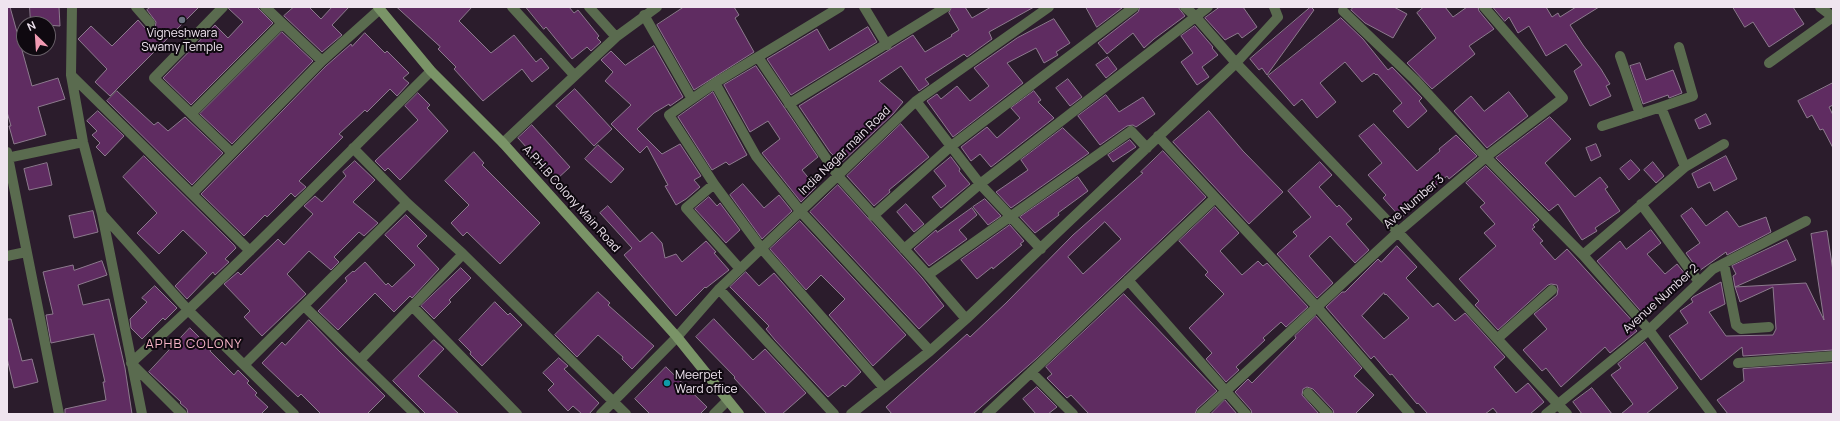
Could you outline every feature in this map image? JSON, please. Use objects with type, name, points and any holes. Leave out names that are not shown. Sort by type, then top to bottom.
[{"type":"street","points":[[72,7],[72,75],[83,142],[102,214],[130,363],[142,414]]},
{"type":"street","points":[[136,7],[150,23]]},
{"type":"street","points":[[223,7],[154,78],[232,153]]},
{"type":"street","points":[[265,7],[322,61]]},
{"type":"street","points":[[512,7],[574,75]]},
{"type":"street","points":[[589,7],[616,37]]},
{"type":"street","points":[[503,143],[616,37],[644,15],[657,7]]},
{"type":"street","points":[[840,7],[715,83],[669,115],[714,184],[762,250],[884,388]]},
{"type":"street","points":[[864,7],[887,45]]},
{"type":"street","points":[[789,104],[887,45],[946,7]]},
{"type":"street","name":"India Nagar main Road","points":[[601,414],[677,337],[719,289],[762,250],[916,102],[1049,7]]},
{"type":"street","points":[[873,216],[950,147],[1134,7]]},
{"type":"street","points":[[1185,7],[1196,16],[1236,63],[1498,338],[1567,414]]},
{"type":"street","points":[[904,249],[980,184],[1208,7]]},
{"type":"street","points":[[851,414],[930,352],[966,320],[1236,63],[1278,17],[1274,7]]},
{"type":"street","name":"Ave Number 3","points":[[1201,414],[1398,232],[1486,157],[1562,98],[1484,7]]},
{"type":"street","points":[[1769,63],[1833,17],[1820,7]]},
{"type":"street","points":[[192,194],[322,61],[379,8]]},
{"type":"street","name":"A.P.H.B Colony Main Road","points":[[379,8],[432,71],[503,143],[677,337],[739,414]]},
{"type":"street","points":[[1343,10],[1415,80],[1486,157],[1583,254],[1648,330],[1712,414]]},
{"type":"street","points":[[644,15],[692,99]]},
{"type":"street","points":[[192,113],[282,23]]},
{"type":"street","points":[[1602,126],[1693,96],[1679,47]]},
{"type":"street","points":[[1620,56],[1640,114]]},
{"type":"street","points":[[758,57],[838,176],[928,275],[966,320]]},
{"type":"street","points":[[130,363],[189,311],[432,71]]},
{"type":"street","points":[[72,75],[250,251]]},
{"type":"street","points":[[715,83],[756,156],[801,212],[930,352]]},
{"type":"street","points":[[916,102],[980,184],[1041,249]]},
{"type":"street","points":[[1661,107],[1685,166]]},
{"type":"street","points":[[928,275],[1131,131],[1147,148]]},
{"type":"street","points":[[1158,136],[1316,307],[1410,414]]},
{"type":"street","points":[[59,414],[8,156],[83,142]]},
{"type":"street","points":[[1583,254],[1685,166],[1724,144]]},
{"type":"street","points":[[353,148],[407,203],[463,254],[626,414]]},
{"type":"street","points":[[714,184],[686,208],[740,269]]},
{"type":"street","points":[[986,414],[1216,198]]},
{"type":"street","points":[[244,365],[407,203]]},
{"type":"street","points":[[1641,204],[1699,282]]},
{"type":"street","points":[[102,214],[189,311],[294,414]]},
{"type":"street","name":"Avenue Number 2","points":[[1546,414],[1648,330],[1713,269],[1806,221]]},
{"type":"street","points":[[7,256],[26,252]]},
{"type":"street","points":[[360,360],[463,254]]},
{"type":"street","points":[[1724,264],[1736,325],[1741,329],[1769,327]]},
{"type":"street","points":[[1128,280],[1246,414]]},
{"type":"street","points":[[719,289],[834,414]]},
{"type":"street","points":[[1498,338],[1552,290]]},
{"type":"street","points":[[304,306],[415,414]]},
{"type":"street","points":[[413,307],[517,414]]},
{"type":"street","points":[[1738,363],[1833,356]]},
{"type":"street","points":[[130,363],[182,414]]},
{"type":"street","points":[[1031,372],[1073,414]]},
{"type":"street","points":[[1308,393],[1328,414]]},
{"type":"street","points":[[714,414],[727,401]]},
{"type":"building","points":[[7,7],[10,7],[16,29],[16,56],[24,56],[32,86],[58,78],[65,99],[38,107],[46,135],[14,144],[7,112]]},
{"type":"building","points":[[30,7],[59,7],[60,26],[56,26],[56,16],[31,16]]},
{"type":"building","points":[[151,7],[199,7],[110,96],[95,82],[107,69],[78,39],[91,26],[112,46],[138,20],[145,28],[155,28],[156,22],[147,10]]},
{"type":"building","points":[[229,7],[257,7],[273,23],[191,105],[163,78],[215,25],[228,38],[243,22],[229,9]]},
{"type":"building","points":[[294,7],[309,7],[321,19],[332,7],[349,7],[332,25],[342,35],[322,52],[284,16]]},
{"type":"building","points":[[397,7],[472,7],[459,21],[491,53],[514,35],[536,62],[541,58],[549,68],[532,82],[522,69],[483,101],[454,69],[456,67],[438,49],[440,47]]},
{"type":"building","points":[[526,7],[569,7],[574,13],[578,10],[599,36],[597,38],[601,42],[591,51],[587,47],[572,59],[546,27],[544,29]]},
{"type":"building","points":[[684,7],[734,7],[739,15],[735,18],[754,52],[694,90],[657,25]]},
{"type":"building","points":[[952,7],[965,7],[972,18],[991,7],[1034,7],[989,32],[992,39],[967,57],[964,54],[925,79],[929,84],[919,91],[901,66],[879,81],[903,102],[893,114],[841,163],[830,152],[799,106],[913,35],[925,52],[952,36],[951,35],[959,30],[949,13]]},
{"type":"building","points":[[1086,7],[1121,7],[1122,8],[1097,27]]},
{"type":"building","points":[[1140,7],[1178,7],[1185,16],[1144,48],[1133,33],[1107,54],[1098,43],[1138,12]]},
{"type":"building","points":[[1220,7],[1243,7],[1257,27],[1242,38],[1238,33],[1225,40],[1205,18]]},
{"type":"building","points":[[1311,7],[1314,10],[1267,75],[1262,68],[1259,70],[1250,59]]},
{"type":"building","points":[[1354,7],[1394,7],[1407,14],[1393,38],[1365,23],[1351,10]]},
{"type":"building","points":[[1424,7],[1445,7],[1453,17],[1467,7],[1478,7],[1479,11],[1494,29],[1469,46],[1475,54],[1432,89],[1407,63],[1436,38],[1417,13]]},
{"type":"building","points":[[1493,7],[1546,7],[1552,17],[1558,13],[1560,17],[1576,7],[1599,7],[1570,25],[1610,84],[1606,86],[1611,96],[1590,106],[1574,71],[1582,65],[1566,44],[1546,56],[1529,26],[1518,33],[1509,17],[1505,21]]},
{"type":"building","points":[[1733,7],[1793,7],[1804,24],[1769,47],[1753,22],[1745,27]]},
{"type":"building","points":[[1341,18],[1363,39],[1388,70],[1392,67],[1422,98],[1419,101],[1427,111],[1408,128],[1393,111],[1402,103],[1377,74],[1376,75],[1374,73],[1362,82],[1345,62],[1320,83],[1336,102],[1317,118],[1302,99],[1294,106],[1268,76]]},
{"type":"building","points":[[1054,19],[1070,43],[1056,52],[1058,55],[1044,63],[1036,48],[1007,63],[1023,83],[953,137],[927,101],[937,94],[941,99],[957,86],[970,101],[989,86],[974,68],[1017,38]]},
{"type":"building","points":[[1195,26],[1218,55],[1202,67],[1209,77],[1197,85],[1181,62],[1193,53],[1181,36]]},
{"type":"building","points":[[868,27],[877,42],[791,95],[767,59],[817,29],[829,50]]},
{"type":"building","points":[[282,32],[313,61],[232,144],[200,114]]},
{"type":"building","points":[[365,33],[385,53],[387,51],[409,73],[403,78],[409,83],[397,96],[390,89],[367,112],[365,110],[339,134],[343,137],[299,181],[306,187],[295,197],[291,193],[267,217],[265,215],[244,236],[201,194],[326,66],[351,44],[352,46]]},
{"type":"building","points":[[654,46],[683,97],[670,106],[669,104],[654,113],[637,129],[662,154],[680,144],[701,176],[694,180],[700,187],[676,205],[665,186],[668,185],[647,146],[640,153],[611,124],[631,105],[605,81],[613,72],[601,60],[611,51],[625,65]]},
{"type":"building","points":[[1108,57],[1117,69],[1106,78],[1096,65]]},
{"type":"building","points":[[1640,63],[1646,80],[1673,70],[1682,93],[1669,98],[1668,95],[1643,104],[1630,66]]},
{"type":"building","points":[[756,66],[818,157],[802,170],[816,187],[801,202],[762,153],[780,139],[768,121],[750,132],[724,85]]},
{"type":"building","points":[[1068,79],[1082,97],[1070,106],[1056,88]]},
{"type":"building","points":[[1833,83],[1833,105],[1829,107],[1833,115],[1833,148],[1823,129],[1820,130],[1812,115],[1807,118],[1798,101]]},
{"type":"building","points":[[575,89],[612,129],[594,146],[556,106]]},
{"type":"building","points":[[117,91],[154,125],[158,122],[168,131],[185,117],[223,153],[192,185],[107,101]]},
{"type":"building","points":[[1034,91],[1041,100],[1038,102],[1054,118],[991,167],[980,154],[971,161],[961,147],[987,127],[997,138],[1020,118],[1011,108]]},
{"type":"building","points":[[713,92],[747,155],[729,165],[726,162],[712,170],[678,117]]},
{"type":"building","points":[[1509,92],[1528,116],[1487,148],[1454,111],[1471,96],[1484,111]]},
{"type":"building","points":[[418,93],[430,105],[427,108],[448,131],[400,180],[388,168],[385,171],[375,161],[418,120],[405,106]]},
{"type":"building","points":[[1106,95],[1119,112],[1143,97],[1155,114],[1136,127],[1133,125],[1127,126],[1100,145],[1078,116]]},
{"type":"building","points":[[98,111],[124,136],[105,156],[96,147],[100,143],[92,135],[97,131],[87,121]]},
{"type":"building","points":[[1209,111],[1243,151],[1283,192],[1249,224],[1173,142]]},
{"type":"building","points":[[1706,114],[1711,124],[1699,129],[1695,120]]},
{"type":"building","points":[[1550,117],[1571,139],[1545,163],[1575,197],[1600,177],[1608,187],[1605,189],[1620,211],[1595,228],[1597,231],[1582,240],[1558,204],[1549,211],[1496,158]]},
{"type":"building","points":[[901,124],[929,157],[889,190],[890,192],[874,206],[847,176]]},
{"type":"building","points":[[1374,124],[1417,171],[1440,151],[1439,149],[1456,135],[1477,156],[1449,179],[1447,176],[1424,195],[1426,196],[1401,218],[1383,198],[1386,195],[1368,175],[1382,163],[1359,136]]},
{"type":"building","points":[[532,125],[570,167],[556,180],[518,138]]},
{"type":"building","points":[[1063,128],[1089,153],[1011,208],[996,192],[1028,170],[1021,160]]},
{"type":"building","points":[[1130,140],[1136,147],[1113,162],[1108,155]]},
{"type":"building","points":[[1596,144],[1601,156],[1591,161],[1586,148]]},
{"type":"building","points":[[598,145],[624,169],[611,183],[585,159]]},
{"type":"building","points":[[1163,151],[1206,197],[1037,358],[973,414],[892,414],[886,407],[967,334],[970,337],[1073,235],[1143,173],[1141,172]],"holes":[[[1105,222],[1121,239],[1083,274],[1068,257]]]},
{"type":"building","points":[[474,152],[484,163],[482,165],[540,223],[500,264],[467,232],[463,236],[451,223],[469,205],[445,181]]},
{"type":"building","points":[[144,156],[236,248],[225,259],[229,262],[215,275],[213,272],[187,299],[175,286],[207,253],[183,230],[159,254],[137,233],[157,213],[123,177]]},
{"type":"building","points":[[1726,156],[1737,179],[1714,191],[1710,182],[1698,188],[1692,174]]},
{"type":"building","points":[[951,157],[960,169],[959,171],[970,184],[941,208],[932,197],[946,186],[934,171]]},
{"type":"building","points":[[1631,160],[1640,170],[1629,180],[1620,169]]},
{"type":"building","points":[[355,161],[375,180],[353,202],[378,223],[364,236],[359,232],[334,257],[339,262],[331,270],[309,251],[287,274],[306,294],[262,336],[244,317],[250,311],[224,284],[238,272],[241,275],[278,239],[284,245],[313,214],[304,206],[315,196],[322,202],[346,176],[343,172]]},
{"type":"building","points":[[1320,162],[1332,175],[1319,187],[1337,207],[1339,205],[1352,219],[1346,224],[1369,250],[1355,263],[1330,236],[1309,256],[1333,283],[1317,298],[1277,254],[1297,236],[1293,232],[1311,217],[1288,191]]},
{"type":"building","points":[[1653,162],[1664,176],[1656,183],[1644,170]]},
{"type":"building","points":[[47,163],[52,185],[29,190],[24,169]]},
{"type":"building","points":[[1486,166],[1539,220],[1533,225],[1535,227],[1532,229],[1543,241],[1540,243],[1555,260],[1567,249],[1636,325],[1633,327],[1637,331],[1610,353],[1605,347],[1561,387],[1546,368],[1542,371],[1523,350],[1547,329],[1534,314],[1557,295],[1557,285],[1548,285],[1498,330],[1475,305],[1479,301],[1459,279],[1496,246],[1484,233],[1495,224],[1480,207],[1485,203],[1466,183]]},
{"type":"building","points":[[1078,177],[1088,191],[1058,213],[1059,215],[1035,233],[1020,217]]},
{"type":"building","points":[[743,184],[764,208],[779,195],[792,211],[762,239],[730,195]]},
{"type":"building","points":[[838,185],[922,278],[944,306],[919,329],[810,212]]},
{"type":"building","points":[[709,197],[717,206],[720,203],[740,230],[726,243],[695,209]]},
{"type":"building","points":[[985,199],[1001,216],[988,225],[973,207]]},
{"type":"building","points":[[906,204],[924,224],[914,232],[897,212]]},
{"type":"building","points":[[608,206],[640,242],[652,232],[662,243],[665,258],[676,254],[682,262],[706,241],[729,270],[706,288],[705,287],[676,316],[624,255],[632,248],[600,213]]},
{"type":"building","points":[[1215,207],[1239,233],[1220,251],[1242,275],[1258,261],[1263,266],[1267,263],[1308,307],[1286,327],[1281,322],[1263,338],[1265,340],[1236,367],[1239,370],[1226,382],[1206,359],[1212,353],[1189,328],[1224,294],[1205,275],[1208,272],[1179,241]]},
{"type":"building","points":[[972,208],[977,215],[959,230],[967,239],[929,266],[914,249],[936,230],[937,232]]},
{"type":"building","points":[[1692,208],[1706,226],[1727,211],[1739,227],[1766,217],[1771,232],[1727,255],[1726,252],[1699,271],[1686,253],[1700,243],[1681,216]]},
{"type":"building","points":[[93,211],[98,232],[74,238],[69,216]]},
{"type":"building","points":[[406,215],[427,236],[417,246],[439,269],[412,298],[410,296],[394,312],[375,293],[338,330],[318,311],[347,281],[345,278],[353,271],[354,272],[365,262],[386,285],[388,283],[392,287],[415,265],[385,235]]},
{"type":"building","points":[[800,221],[906,335],[873,366],[829,315],[845,299],[821,275],[806,290],[770,249]]},
{"type":"building","points":[[1010,225],[1024,241],[1020,244],[1022,245],[993,269],[992,267],[977,279],[961,260]]},
{"type":"building","points":[[1651,230],[1661,243],[1647,254],[1665,274],[1677,264],[1689,279],[1679,286],[1678,285],[1646,310],[1648,313],[1645,316],[1597,261],[1620,241],[1626,249]]},
{"type":"building","points":[[1827,231],[1833,271],[1833,350],[1743,356],[1742,347],[1701,380],[1669,336],[1688,323],[1680,311],[1693,302],[1691,299],[1693,297],[1721,282],[1725,304],[1709,312],[1726,336],[1773,335],[1776,329],[1773,287],[1740,302],[1735,287],[1806,283],[1824,320],[1811,234]]},
{"type":"building","points":[[1787,240],[1796,260],[1735,287],[1733,276],[1736,274],[1732,266]]},
{"type":"building","points":[[1397,246],[1417,267],[1406,278],[1433,307],[1438,303],[1455,321],[1465,313],[1505,357],[1494,367],[1516,393],[1528,383],[1544,402],[1530,414],[1498,414],[1493,408],[1485,414],[1428,414],[1418,403],[1417,404],[1392,374],[1390,375],[1374,356],[1371,359],[1326,307],[1342,292],[1345,292],[1378,259],[1381,262]],"holes":[[[1384,293],[1385,295],[1386,294],[1409,318],[1384,339],[1362,316]]]},
{"type":"building","points":[[102,261],[107,275],[78,285],[83,305],[109,299],[125,368],[132,414],[65,414],[65,409],[106,400],[103,382],[105,382],[94,334],[51,343],[46,315],[53,314],[43,272],[73,265],[74,270]]},
{"type":"building","points":[[461,268],[471,278],[449,300],[451,302],[434,319],[421,306]]},
{"type":"building","points":[[746,272],[759,286],[774,273],[861,372],[845,387],[843,385],[828,397],[775,340],[766,329],[769,326],[730,287]]},
{"type":"building","points":[[155,286],[177,308],[165,320],[163,318],[142,339],[131,328],[130,319],[147,302],[142,298]]},
{"type":"building","points":[[598,292],[610,303],[608,305],[654,346],[632,369],[622,359],[623,357],[598,335],[577,357],[555,335]]},
{"type":"building","points":[[1124,294],[1217,391],[1197,409],[1195,414],[1089,414],[1071,395],[1067,398],[1047,378],[1052,374],[1046,367]]},
{"type":"building","points":[[495,302],[508,315],[510,313],[522,325],[482,366],[459,340]]},
{"type":"building","points":[[1316,316],[1362,368],[1354,376],[1374,395],[1355,414],[1334,414],[1333,410],[1313,389],[1307,387],[1303,389],[1302,395],[1319,414],[1252,414],[1251,410],[1235,392],[1248,379],[1252,383],[1296,338],[1295,336]]},
{"type":"building","points":[[7,319],[11,319],[22,361],[32,359],[38,382],[14,388],[7,358]]},
{"type":"building","points":[[714,319],[753,360],[765,349],[806,393],[782,414],[767,414],[734,378],[735,377],[696,337]]},
{"type":"building","points":[[309,320],[385,396],[367,414],[321,414],[301,394],[298,397],[262,363],[282,342],[285,345]]},
{"type":"building","points":[[190,328],[234,375],[238,370],[249,381],[247,383],[257,393],[255,395],[268,407],[261,414],[188,414],[187,409],[180,403],[181,402],[149,372]]},
{"type":"building","points":[[434,340],[444,349],[418,376],[459,414],[426,414],[393,381]]},
{"type":"building","points":[[1645,342],[1678,388],[1646,414],[1621,414],[1633,404],[1611,375],[1621,368],[1618,364]]},
{"type":"building","points":[[559,358],[568,366],[564,369],[599,403],[589,414],[582,414],[573,406],[568,411],[548,390],[554,384],[543,373]]},
{"type":"building","points":[[1833,363],[1833,414],[1728,414],[1717,400],[1744,381],[1743,369]]},
{"type":"building","name":"Meerpet Ward office","points":[[666,367],[707,407],[700,414],[650,414],[635,399]]},
{"type":"building","points":[[1037,387],[1057,407],[1048,414],[1036,414],[1023,399]]},
{"type":"building","points":[[1592,388],[1612,414],[1582,414],[1573,402]]},
{"type":"building","points":[[1225,400],[1237,414],[1211,414]]},
{"type":"place","name":"Vigneshwara Swamy Temple","points":[[182,20]]},
{"type":"place","name":"Meerpet Ward office","points":[[667,383]]},
{"type":"district","name":"APHB COLONY","points":[[194,344]]}]
